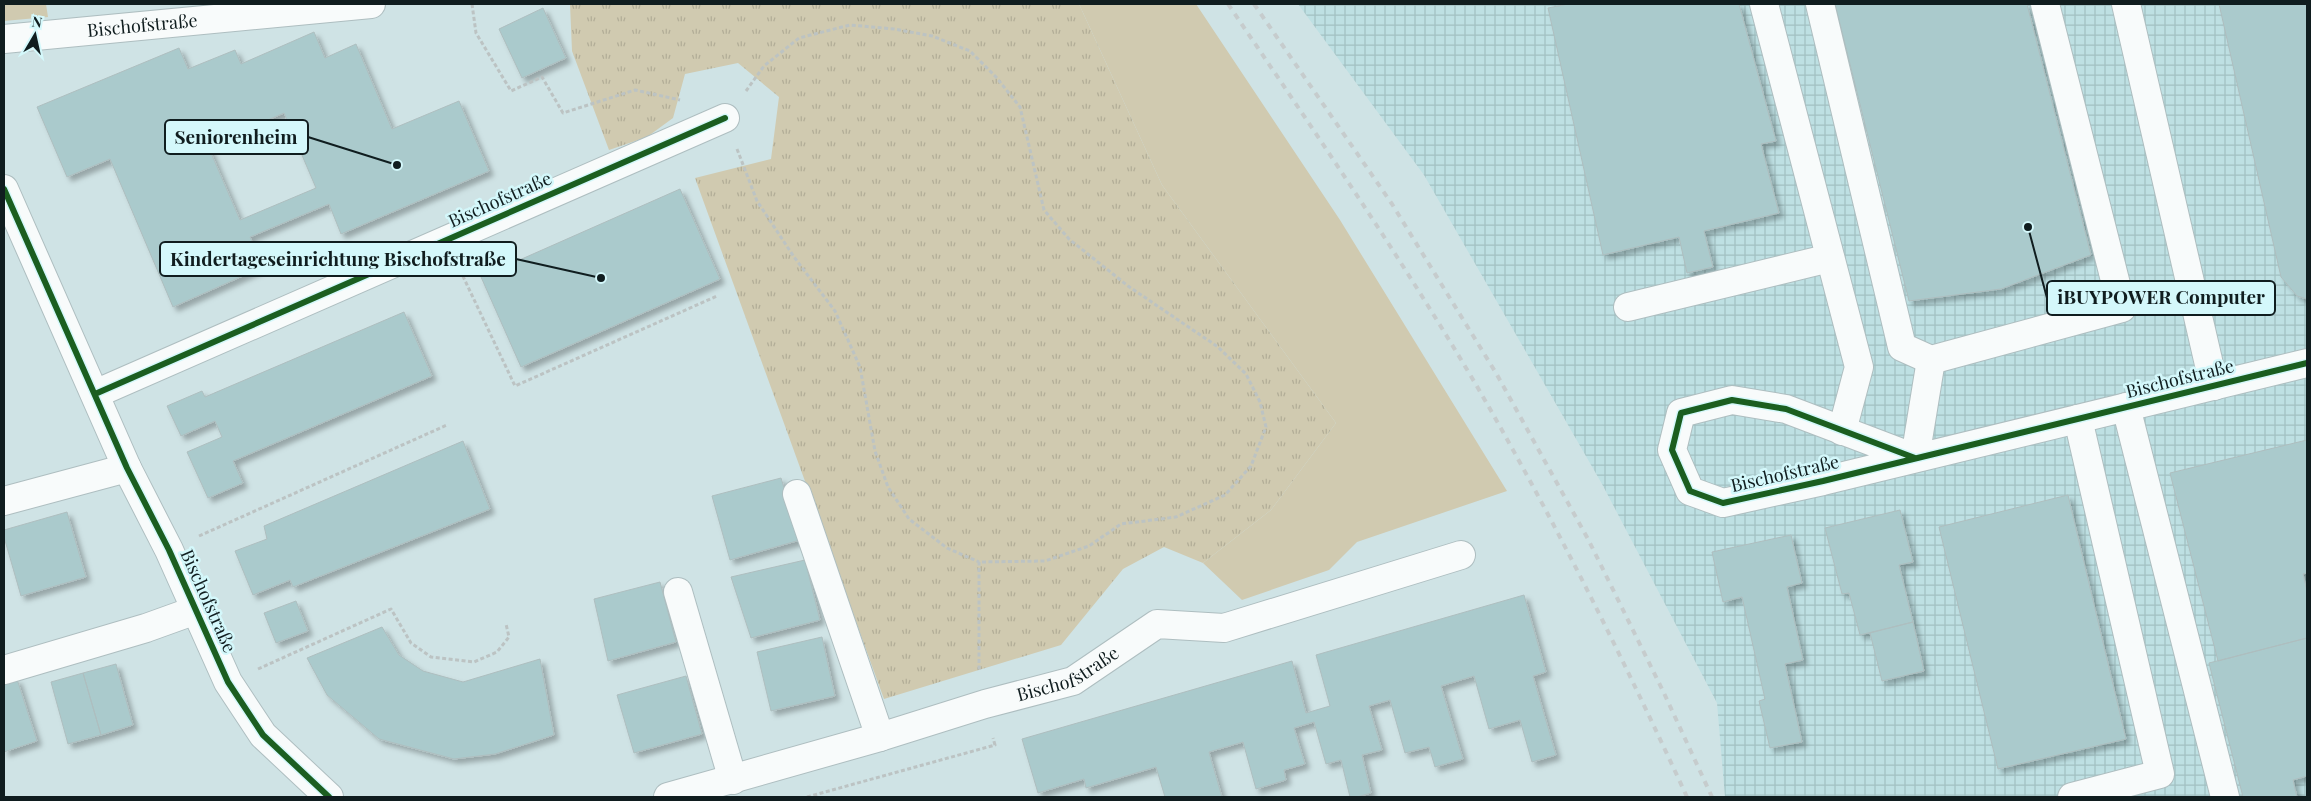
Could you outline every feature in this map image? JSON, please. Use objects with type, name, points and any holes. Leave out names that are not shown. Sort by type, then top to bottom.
[{"type":"street","name":"Bischofstraße","points":[[4,39],[371,4]]},
{"type":"street","points":[[1764,4],[1859,367],[1842,431]]},
{"type":"street","points":[[1820,4],[1902,347],[1931,360],[2122,308],[2045,4]]},
{"type":"street","name":"Bischofstraße","points":[[2126,4],[2214,386]]},
{"type":"street","name":"Bischofstraße","points":[[95,394],[725,118]]},
{"type":"street","name":"Bischofstraße","points":[[4,189],[127,468],[169,550],[228,682],[264,735],[328,797]]},
{"type":"street","points":[[1628,306],[1830,258]]},
{"type":"street","points":[[1915,458],[1931,360]]},
{"type":"street","name":"Bischofstraße","points":[[1915,458],[1786,409],[1732,400],[1681,413],[1672,450],[1690,491],[1722,503],[1915,458],[2126,408],[2307,364]]},
{"type":"street","points":[[2126,408],[2225,797]]},
{"type":"street","points":[[2072,797],[2160,774],[2078,419]]},
{"type":"street","points":[[4,501],[127,468]]},
{"type":"street","points":[[796,494],[880,738]]},
{"type":"street","name":"Bischofstraße","points":[[668,797],[880,738],[985,704],[1073,681],[1156,624],[1224,628],[1461,555]]},
{"type":"street","points":[[678,592],[732,780]]},
{"type":"street","points":[[4,670],[146,628],[196,610]]},
{"type":"path","points":[[472,4],[476,33],[511,91],[542,77],[563,112],[635,90],[676,98],[725,118],[757,201],[794,257],[835,311],[860,367],[875,451],[888,488],[908,519],[947,548],[979,562],[1045,561],[1089,546],[1121,524],[1176,518],[1225,495],[1251,466],[1266,428],[1260,402],[1246,374],[1218,347],[1128,286],[1063,232],[1044,210],[1020,106],[996,77],[970,51],[932,36],[894,29],[850,25],[799,38],[764,66],[725,118]]},
{"type":"path","points":[[446,240],[515,386],[717,296]]},
{"type":"path","points":[[169,550],[447,425]]},
{"type":"path","points":[[979,562],[978,664],[985,704]]},
{"type":"path","points":[[228,682],[390,609],[411,642],[431,657],[474,662],[497,652],[509,637],[506,624]]},
{"type":"shaded area","points":[[1298,4],[2307,4],[2307,797],[1725,797],[1717,703],[1602,484],[1424,175]]},
{"type":"green space","points":[[4,4],[46,4],[48,17],[4,21]]},
{"type":"green space","points":[[570,4],[1079,4],[1162,185],[1336,423],[1271,510],[1203,563],[1164,547],[1123,569],[1061,645],[884,699],[695,178],[771,159],[779,97],[738,63],[685,74],[673,118],[647,137],[609,150],[572,51]]},
{"type":"green space","points":[[1079,4],[1196,4],[1340,220],[1507,491],[1357,542],[1329,570],[1242,600],[1203,563],[1271,510],[1336,423],[1162,185]]},
{"type":"building","points":[[1568,4],[1739,4],[1776,141],[1761,144],[1779,213],[1704,231],[1713,267],[1687,273],[1679,237],[1603,255],[1548,8]]},
{"type":"building","points":[[1835,4],[2027,4],[2091,255],[2001,289],[1909,301]]},
{"type":"building","points":[[2219,4],[2307,4],[2307,299],[2297,296],[2281,277]]},
{"type":"building","points":[[543,8],[566,58],[522,78],[499,29]]},
{"type":"building","points":[[314,32],[325,58],[356,44],[392,129],[459,101],[489,171],[341,234],[329,204],[250,237],[263,267],[173,307],[110,159],[67,177],[37,107],[179,48],[188,69],[235,50],[241,64]],"holes":[[[284,113],[316,188],[240,220],[208,146]]]},
{"type":"building","points":[[680,189],[720,279],[521,367],[481,277]]},
{"type":"building","points":[[404,312],[432,376],[233,461],[243,483],[208,498],[187,452],[222,437],[215,421],[181,436],[167,406],[202,391],[205,397]]},
{"type":"building","points":[[2307,440],[2307,573],[2303,574],[2307,591],[2307,638],[2218,661],[2170,473]]},
{"type":"building","points":[[463,441],[490,509],[293,587],[290,580],[253,595],[235,551],[267,539],[264,526]]},
{"type":"building","points":[[781,478],[800,540],[730,560],[712,496]]},
{"type":"building","points":[[2068,495],[2126,739],[1998,769],[1939,527]]},
{"type":"building","points":[[1900,510],[1913,562],[1899,565],[1913,622],[1860,635],[1849,593],[1842,594],[1825,528]]},
{"type":"building","points":[[67,512],[86,577],[21,596],[4,537],[4,530]]},
{"type":"building","points":[[1791,535],[1802,583],[1787,587],[1803,660],[1785,664],[1802,742],[1770,748],[1759,701],[1765,699],[1742,597],[1723,602],[1712,552]]},
{"type":"building","points":[[805,560],[820,620],[751,638],[731,577]]},
{"type":"building","points":[[660,582],[676,642],[608,661],[594,599]]},
{"type":"building","points":[[1524,595],[1546,672],[1533,676],[1556,755],[1532,762],[1520,720],[1489,729],[1474,676],[1441,686],[1463,759],[1435,767],[1429,747],[1405,753],[1390,700],[1369,706],[1382,750],[1362,755],[1371,793],[1357,797],[1350,797],[1341,760],[1326,764],[1314,722],[1294,728],[1305,764],[1284,770],[1286,780],[1256,789],[1243,742],[1209,752],[1222,797],[1165,797],[1156,767],[1086,788],[1084,779],[1038,793],[1022,739],[1292,661],[1306,713],[1330,706],[1316,655]]},
{"type":"building","points":[[296,601],[308,631],[276,643],[264,613]]},
{"type":"building","points":[[1913,622],[1924,671],[1882,681],[1870,633]]},
{"type":"building","points":[[382,627],[399,655],[423,671],[463,682],[540,659],[554,735],[495,754],[454,759],[379,739],[327,695],[307,658]]},
{"type":"building","points":[[822,637],[835,696],[771,711],[757,652]]},
{"type":"building","points":[[2307,638],[2307,776],[2293,780],[2297,797],[2243,797],[2209,663]]},
{"type":"building","points":[[116,664],[133,725],[101,735],[83,673]]},
{"type":"building","points":[[83,673],[101,735],[68,744],[51,682]]},
{"type":"building","points":[[686,676],[702,734],[634,753],[617,695]]},
{"type":"building","points":[[17,679],[37,741],[4,752],[4,683]]},
{"type":"railway","points":[[1228,4],[1385,239],[1446,335],[1504,433],[1586,587],[1687,797]]},
{"type":"railway","points":[[1254,4],[1392,204],[1496,373],[1588,539],[1663,691],[1712,797]]},
{"type":"cycle path","points":[[95,394],[725,118]]},
{"type":"cycle path","points":[[4,189],[127,468],[169,550],[228,682],[263,735],[329,797]]},
{"type":"cycle path","points":[[1915,458],[1786,409],[1732,400],[1681,413],[1672,450],[1690,491],[1723,503],[1823,481],[2307,363]]},
{"type":"place","name":"Seniorenheim","points":[[397,165]]},
{"type":"place","name":"iBUYPOWER Computer","points":[[2028,227]]},
{"type":"place","name":"Kindertageseinrichtung Bischofstraße","points":[[601,278]]}]
